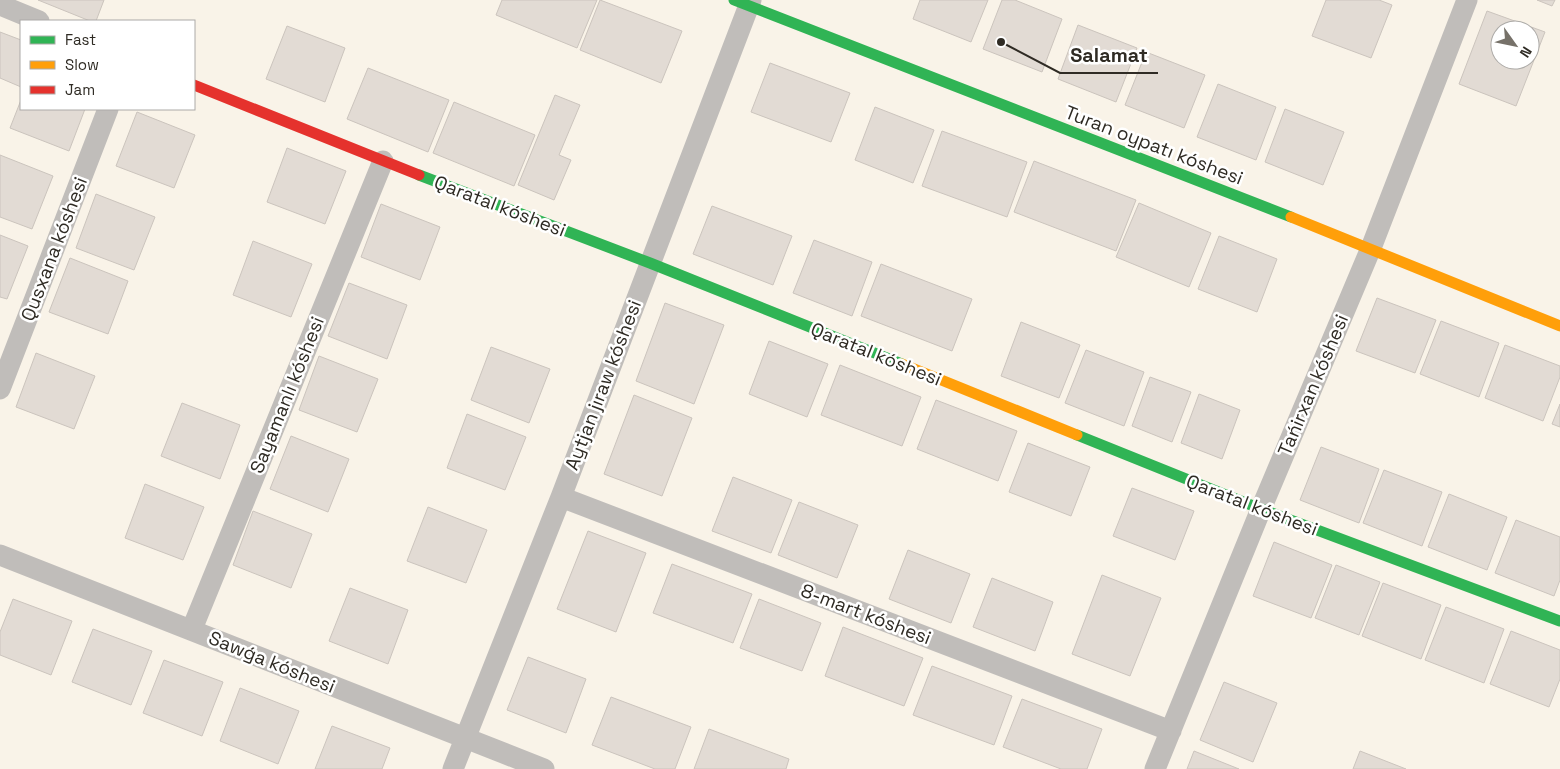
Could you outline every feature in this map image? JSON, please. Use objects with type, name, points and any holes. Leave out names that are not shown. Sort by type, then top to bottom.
[{"type":"street","name":"Tańirxan kóshesi","points":[[1155,769],[1261,509],[1371,248],[1467,0]]},
{"type":"street","name":"Turan oypatı kóshesi","points":[[744,2],[1371,248],[1560,326]]},
{"type":"street","name":"Aytjan jıraw kóshesi","points":[[453,769],[561,497],[650,263],[744,2]]},
{"type":"street","points":[[0,5],[36,20]]},
{"type":"street","name":"Qaratal kóshesi","points":[[195,85],[383,161],[650,263],[1261,509],[1560,621]]},
{"type":"street","name":"Qusxana kóshesi","points":[[0,389],[108,110]]},
{"type":"street","name":"Sayamanlı kóshesi","points":[[192,629],[383,161]]},
{"type":"street","name":"8-mart kóshesi","points":[[561,497],[1171,732]]},
{"type":"street","name":"Sawǵa kóshesi","points":[[0,555],[544,769]]},
{"type":"building","points":[[38,0],[104,0],[96,20],[88,20]]},
{"type":"building","points":[[502,0],[597,0],[577,48],[496,15]]},
{"type":"building","points":[[600,0],[682,31],[661,83],[580,50]]},
{"type":"building","points":[[920,0],[988,0],[971,42],[913,19]]},
{"type":"building","points":[[1002,0],[1015,0],[1062,19],[1042,72],[983,49]]},
{"type":"building","points":[[1326,0],[1379,0],[1392,5],[1371,58],[1312,36]]},
{"type":"building","points":[[1537,0],[1555,0],[1552,6]]},
{"type":"building","points":[[1487,11],[1512,20],[1490,20],[1490,70],[1530,70],[1516,106],[1459,84]]},
{"type":"building","points":[[1078,25],[1137,48],[1116,102],[1058,79]]},
{"type":"building","points":[[287,26],[345,48],[325,102],[266,79]]},
{"type":"building","points":[[1540,30],[1545,32],[1540,45]]},
{"type":"building","points":[[0,32],[20,40],[20,87],[0,78]]},
{"type":"building","points":[[1146,52],[1205,75],[1184,128],[1125,105]]},
{"type":"building","points":[[770,63],[850,93],[831,142],[751,112]]},
{"type":"building","points":[[368,68],[449,100],[428,152],[347,119]]},
{"type":"building","points":[[1218,84],[1276,107],[1256,160],[1197,137]]},
{"type":"building","points":[[555,95],[580,105],[559,155],[571,160],[554,200],[518,185]]},
{"type":"building","points":[[454,102],[535,135],[514,186],[433,153]]},
{"type":"building","points":[[20,103],[20,110],[85,110],[69,151],[10,128]]},
{"type":"building","points":[[875,107],[934,130],[913,183],[855,160]]},
{"type":"building","points":[[1285,109],[1344,132],[1323,185],[1265,162]]},
{"type":"building","points":[[137,112],[195,135],[174,188],[116,166]]},
{"type":"building","points":[[942,131],[1027,162],[1007,217],[922,186]]},
{"type":"building","points":[[287,148],[346,171],[325,224],[267,202]]},
{"type":"building","points":[[0,155],[53,176],[32,229],[0,217]]},
{"type":"building","points":[[1034,161],[1136,200],[1116,251],[1014,212]]},
{"type":"building","points":[[96,194],[155,217],[134,270],[76,248]]},
{"type":"building","points":[[1139,203],[1211,233],[1189,287],[1116,257]]},
{"type":"building","points":[[381,204],[440,227],[420,280],[361,257]]},
{"type":"building","points":[[712,206],[792,236],[773,285],[693,254]]},
{"type":"building","points":[[0,235],[28,246],[7,299],[0,297]]},
{"type":"building","points":[[1219,236],[1277,259],[1257,312],[1198,289]]},
{"type":"building","points":[[814,240],[872,262],[852,316],[793,293]]},
{"type":"building","points":[[253,241],[312,264],[291,317],[233,295]]},
{"type":"building","points":[[70,258],[128,281],[108,334],[49,312]]},
{"type":"building","points":[[881,264],[972,299],[952,351],[861,316]]},
{"type":"building","points":[[349,283],[407,305],[387,359],[328,336]]},
{"type":"building","points":[[1377,298],[1436,320],[1415,373],[1356,351]]},
{"type":"building","points":[[665,303],[724,325],[694,404],[636,381]]},
{"type":"building","points":[[1441,321],[1499,343],[1479,397],[1420,374]]},
{"type":"building","points":[[1021,322],[1080,345],[1059,398],[1001,376]]},
{"type":"building","points":[[769,341],[828,364],[807,417],[749,394]]},
{"type":"building","points":[[1505,345],[1560,366],[1560,377],[1543,421],[1485,398]]},
{"type":"building","points":[[491,347],[550,369],[529,423],[471,400]]},
{"type":"building","points":[[1086,350],[1144,372],[1124,426],[1065,403]]},
{"type":"building","points":[[36,353],[95,376],[74,429],[16,407]]},
{"type":"building","points":[[319,356],[378,379],[357,432],[299,410]]},
{"type":"building","points":[[840,365],[921,397],[902,446],[821,415]]},
{"type":"building","points":[[1150,377],[1191,392],[1172,442],[1132,426]]},
{"type":"building","points":[[1199,394],[1240,410],[1222,459],[1181,443]]},
{"type":"building","points":[[634,395],[692,418],[662,496],[604,474]]},
{"type":"building","points":[[936,400],[1017,431],[998,481],[917,449]]},
{"type":"building","points":[[182,403],[240,425],[220,479],[161,456]]},
{"type":"building","points":[[1560,404],[1560,427],[1552,424]]},
{"type":"building","points":[[467,414],[526,437],[505,490],[447,468]]},
{"type":"building","points":[[291,436],[349,459],[328,512],[270,489]]},
{"type":"building","points":[[1028,443],[1090,467],[1071,516],[1009,492]]},
{"type":"building","points":[[1321,447],[1379,469],[1359,523],[1300,500]]},
{"type":"building","points":[[1384,470],[1442,492],[1422,546],[1363,523]]},
{"type":"building","points":[[733,477],[792,500],[771,553],[712,531]]},
{"type":"building","points":[[145,484],[204,507],[183,560],[125,538]]},
{"type":"building","points":[[1132,488],[1194,511],[1175,560],[1113,536]]},
{"type":"building","points":[[1449,494],[1507,517],[1487,570],[1428,547]]},
{"type":"building","points":[[799,502],[858,525],[837,578],[778,555]]},
{"type":"building","points":[[428,507],[487,530],[466,583],[407,561]]},
{"type":"building","points":[[253,511],[312,534],[291,588],[233,565]]},
{"type":"building","points":[[1516,520],[1560,537],[1560,580],[1554,596],[1495,573]]},
{"type":"building","points":[[588,531],[646,553],[616,632],[557,609]]},
{"type":"building","points":[[1274,542],[1332,565],[1311,618],[1253,596]]},
{"type":"building","points":[[908,550],[970,574],[951,623],[889,599]]},
{"type":"building","points":[[672,564],[752,594],[733,643],[653,613]]},
{"type":"building","points":[[1336,565],[1380,582],[1359,635],[1315,618]]},
{"type":"building","points":[[1102,575],[1161,598],[1130,676],[1072,654]]},
{"type":"building","points":[[992,578],[1053,602],[1035,651],[973,627]]},
{"type":"building","points":[[1383,583],[1441,605],[1421,659],[1362,636]]},
{"type":"building","points":[[350,588],[408,610],[388,664],[329,641]]},
{"type":"building","points":[[13,599],[72,621],[51,675],[0,655],[0,632]]},
{"type":"building","points":[[759,599],[821,623],[802,671],[740,648]]},
{"type":"building","points":[[1446,607],[1504,629],[1484,683],[1425,660]]},
{"type":"building","points":[[843,627],[923,658],[904,706],[825,676]]},
{"type":"building","points":[[93,629],[152,651],[131,705],[72,682]]},
{"type":"building","points":[[1511,631],[1560,650],[1560,679],[1549,707],[1490,684]]},
{"type":"building","points":[[528,657],[586,679],[566,733],[507,710]]},
{"type":"building","points":[[164,660],[223,682],[202,736],[143,713]]},
{"type":"building","points":[[932,666],[1012,696],[994,745],[913,715]]},
{"type":"building","points":[[1224,682],[1277,703],[1253,762],[1200,740]]},
{"type":"building","points":[[240,688],[299,711],[278,764],[220,741]]},
{"type":"building","points":[[611,697],[691,727],[675,769],[655,769],[592,745]]},
{"type":"building","points":[[1022,699],[1102,729],[1087,769],[1061,769],[1003,747]]},
{"type":"building","points":[[332,726],[390,748],[382,769],[315,769]]},
{"type":"building","points":[[709,729],[789,759],[786,769],[694,769]]},
{"type":"building","points":[[1194,751],[1239,769],[1187,769]]},
{"type":"building","points":[[1360,751],[1406,769],[1353,769]]},
{"type":"traffic: fast","points":[[734,0],[1291,217]]},
{"type":"traffic: fast","points":[[419,175],[650,263],[902,364]]},
{"type":"traffic: fast","points":[[1077,435],[1261,509],[1560,621]]},
{"type":"traffic: slow","points":[[1291,217],[1560,326]]},
{"type":"traffic: slow","points":[[902,364],[1077,435]]},
{"type":"traffic: jam","points":[[195,85],[419,175]]},
{"type":"place","name":"Salamat","points":[[1001,42]]}]
